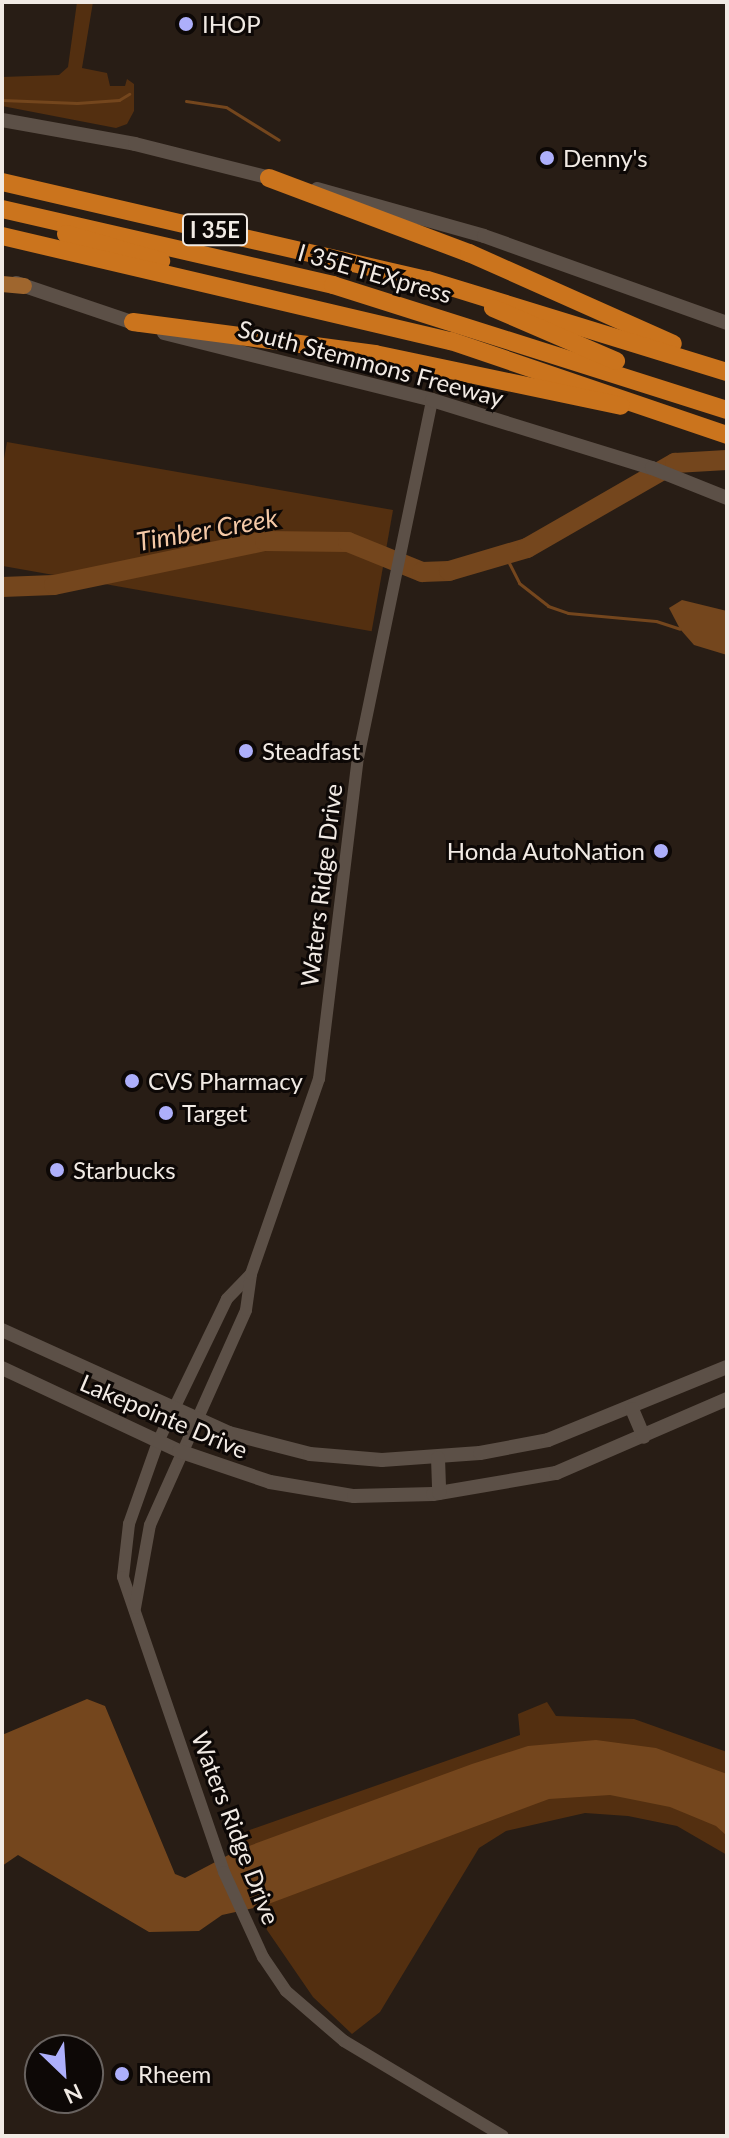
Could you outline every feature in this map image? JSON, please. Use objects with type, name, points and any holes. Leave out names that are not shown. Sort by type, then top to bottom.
[{"type":"highway","points":[[269,178],[469,253],[727,370]]},
{"type":"highway","name":"I 35E","points":[[2,182],[428,280],[727,370]]},
{"type":"highway","name":"I 35E TEXpress","points":[[2,209],[333,285],[727,410]]},
{"type":"highway","points":[[2,216],[325,308]]},
{"type":"highway","name":"South Stemmons Freeway","points":[[2,236],[325,308],[535,367],[727,435]]},
{"type":"highway","points":[[428,280],[727,410]]},
{"type":"highway","points":[[133,322],[375,354],[694,421]]},
{"type":"main road","points":[[2,120],[135,144],[387,205],[727,323]]},
{"type":"main road","name":"South Stemmons Freeway","points":[[2,278],[133,322],[432,400],[727,498]]},
{"type":"main road","points":[[2,284],[24,286]]},
{"type":"main road","name":"Lakepointe Drive","points":[[2,1330],[229,1433],[310,1454],[382,1460],[438,1458],[548,1440],[632,1409],[727,1367]]},
{"type":"main road","name":"Lakepointe Drive","points":[[2,1368],[179,1451],[270,1482],[338,1495],[439,1493],[556,1473],[727,1399]]},
{"type":"main road","points":[[632,1409],[644,1437]]},
{"type":"main road","points":[[438,1458],[439,1493]]},
{"type":"street","name":"Waters Ridge Drive","points":[[135,1608],[150,1525],[179,1451],[246,1310],[251,1274],[319,1079],[358,758],[412,511],[432,400]]},
{"type":"street","name":"Waters Ridge Drive","points":[[251,1274],[227,1299],[158,1442],[129,1524],[123,1577],[135,1608],[144,1648],[250,1933],[286,1991],[326,2028],[503,2136]]},
{"type":"shaded area","points":[[77,2],[93,2],[82,68],[107,73],[110,86],[125,86],[127,79],[134,84],[134,111],[127,124],[116,128],[2,106],[2,77],[59,75],[68,67]]},
{"type":"shaded area","points":[[7,442],[393,510],[372,631],[2,566],[2,470]]},
{"type":"shaded area","points":[[682,600],[727,611],[727,655],[694,645],[680,629],[669,608]]},
{"type":"shaded area","points":[[87,1699],[105,1706],[175,1874],[185,1878],[238,1850],[472,1764],[528,1746],[596,1740],[656,1748],[727,1774],[727,1836],[716,1826],[670,1807],[610,1795],[549,1799],[263,1906],[222,1915],[199,1931],[149,1932],[18,1855],[2,1866],[2,1735]]},
{"type":"shaded area","points":[[547,1702],[556,1716],[634,1719],[727,1752],[727,1855],[677,1826],[628,1816],[585,1813],[506,1831],[479,1848],[380,2012],[352,2034],[313,1997],[267,1930],[230,1837],[520,1735],[518,1714]]},
{"type":"waterway","points":[[2,100],[77,103],[119,100],[129,94]]},
{"type":"waterway","points":[[186,101],[226,107],[279,140]]},
{"type":"waterway","name":"Timber Creek","points":[[2,587],[54,585],[265,541],[348,542],[422,572],[449,571],[527,548],[675,463],[727,460]]},
{"type":"waterway","points":[[505,555],[519,583],[548,606],[568,613],[656,621],[680,629]]},
{"type":"place","name":"IHOP","points":[[186,24]]},
{"type":"place","name":"Denny's","points":[[547,158]]},
{"type":"place","name":"Steadfast","points":[[246,751]]},
{"type":"place","name":"Honda AutoNation","points":[[661,851]]},
{"type":"place","name":"CVS Pharmacy","points":[[132,1081]]},
{"type":"place","name":"Target","points":[[166,1113]]},
{"type":"place","name":"Starbucks","points":[[57,1170]]},
{"type":"place","name":"Rheem","points":[[122,2074]]}]
